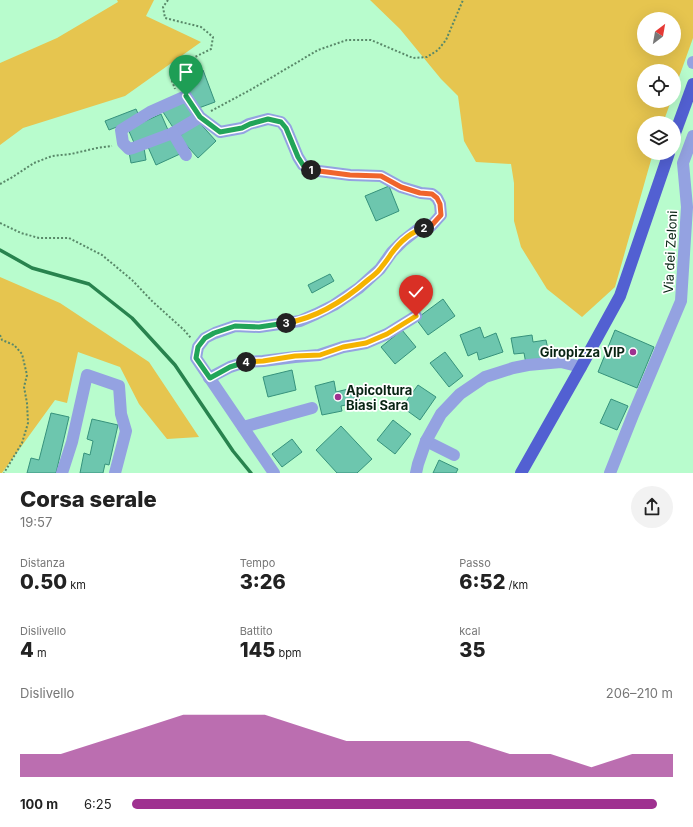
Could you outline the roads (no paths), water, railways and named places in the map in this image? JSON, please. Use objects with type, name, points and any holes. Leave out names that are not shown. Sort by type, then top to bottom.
[{"type":"main road","points":[[681,117],[693,84]]},
{"type":"main road","points":[[521,473],[620,296],[667,160]]},
{"type":"street","points":[[200,117],[174,133],[133,148],[129,149],[123,143],[121,130],[150,112],[186,96],[200,117],[220,132],[242,128],[268,119],[281,122],[286,128],[298,157],[303,165],[310,170],[350,175],[381,176],[401,187],[420,193],[432,194],[437,198],[440,204],[441,215],[431,226],[417,230],[403,241],[392,252],[380,269],[359,288],[334,305],[300,321],[259,327],[235,326],[214,333],[205,338],[198,347],[196,358],[274,473]]},
{"type":"street","points":[[174,133],[186,155]]},
{"type":"street","points":[[683,163],[693,136]]},
{"type":"street","name":"Via dei Zeloni","points":[[610,473],[681,302],[686,207],[683,163]]},
{"type":"street","points":[[210,378],[230,367],[245,362],[295,356],[320,355],[343,347],[366,343],[387,334],[416,316]]},
{"type":"street","points":[[416,473],[426,441],[441,414],[460,394],[485,377],[513,368],[533,364],[561,362],[581,367]]},
{"type":"street","points":[[62,473],[72,442],[87,375],[119,386],[121,414],[126,431],[115,473]]},
{"type":"street","points":[[243,427],[312,408]]},
{"type":"street","points":[[426,441],[454,455]]},
{"type":"waterway","points":[[0,250],[32,268],[89,284],[132,318],[175,365],[233,451],[251,473]]},
{"type":"place","name":"Giropizza VIP","points":[[633,352]]},
{"type":"place","name":"Apicoltura Biasi Sara","points":[[338,397]]}]
